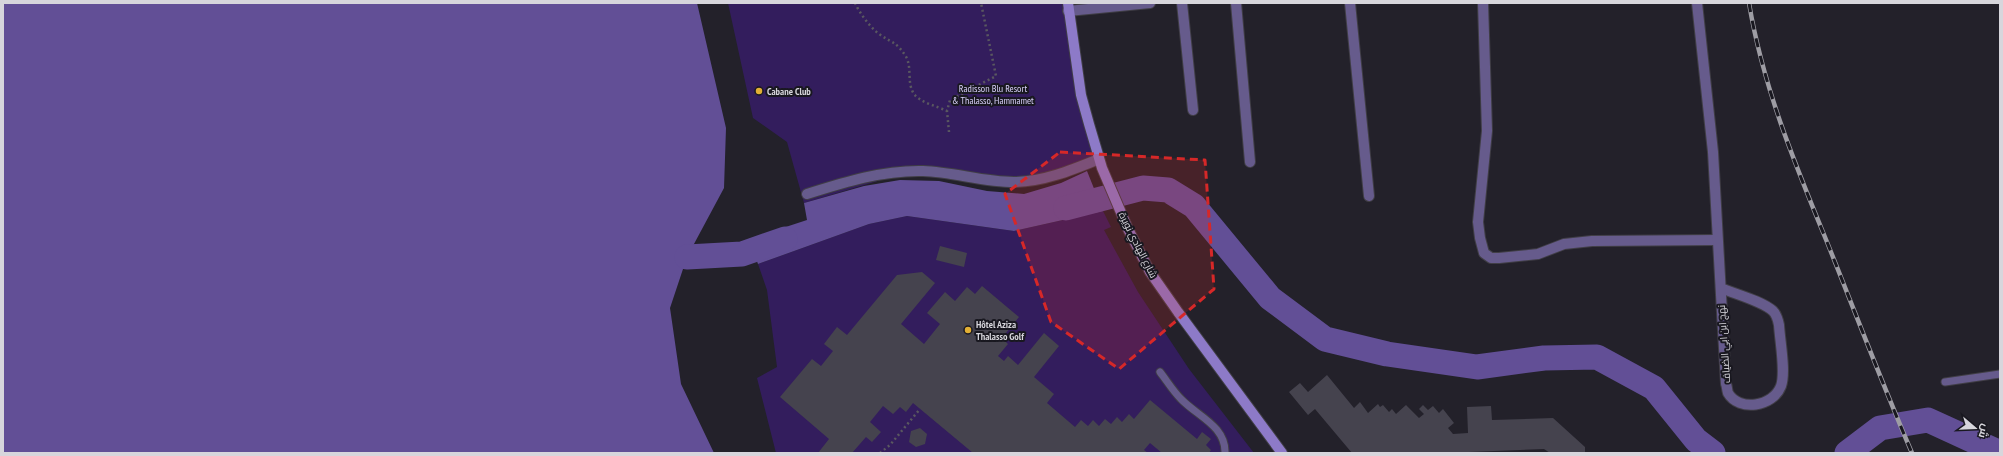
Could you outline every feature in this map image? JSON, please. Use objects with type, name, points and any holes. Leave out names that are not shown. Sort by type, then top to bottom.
[{"type":"street","points":[[1068,7],[1150,3]]},
{"type":"street","points":[[1182,3],[1193,110]]},
{"type":"street","points":[[1236,3],[1250,162]]},
{"type":"street","points":[[1350,3],[1369,196]]},
{"type":"street","points":[[1483,3],[1487,131],[1478,222],[1484,253],[1491,258],[1538,254],[1564,244],[1592,241],[1716,240]]},
{"type":"street","name":"نهج ابن ابي الضياف","points":[[1697,3],[1713,152],[1716,240],[1721,288],[1726,384],[1728,393],[1742,403],[1751,405],[1765,404],[1775,396],[1782,385],[1779,325],[1777,317],[1773,311],[1765,306],[1721,288]]},
{"type":"street","name":"شارع الهادي نويرة","points":[[1068,7],[1081,95],[1100,163],[1128,229],[1150,272],[1282,453]]},
{"type":"street","points":[[807,194],[876,174],[924,171],[1014,182],[1034,180],[1100,163]]},
{"type":"lane","points":[[1160,372],[1181,400],[1210,423],[1221,435],[1225,446],[1225,453]]},
{"type":"lane","points":[[1945,382],[2000,374]]},
{"type":"path","points":[[856,3],[873,28],[882,36],[896,43],[906,58],[910,67],[910,82],[914,94],[922,100],[947,111]]},
{"type":"path","points":[[949,132],[947,111],[950,100],[996,76],[981,3]]},
{"type":"path","points":[[880,453],[890,445],[920,409]]},
{"type":"highlighted area","points":[[1060,152],[1205,160],[1214,289],[1119,369],[1051,322],[1005,194]]},
{"type":"green space","name":"Radisson Blu Resort & Thalasso, Hammamet","points":[[728,3],[1069,3],[1097,156],[1059,176],[1022,187],[901,174],[804,203],[787,142],[753,118]]},
{"type":"green space","name":"Hôtel Aziza Thalasso Golf","points":[[1103,211],[1111,227],[1104,230],[1138,292],[1189,369],[1254,453],[776,453],[757,378],[777,367],[767,290],[758,264],[869,224],[907,216],[1014,231]]},
{"type":"shaded area","points":[[3,3],[697,3],[726,128],[724,188],[687,257],[670,308],[681,384],[714,453],[3,453]]},
{"type":"shaded area","points":[[1087,171],[1103,211],[1014,231],[907,216],[869,224],[758,264],[749,239],[807,220],[804,203],[864,186],[900,180],[939,181],[987,191],[1024,194],[1061,183]]},
{"type":"building","points":[[940,246],[967,253],[964,267],[936,260]]},
{"type":"building","points":[[922,272],[935,283],[901,324],[924,344],[940,324],[927,313],[945,292],[955,301],[967,287],[975,294],[982,286],[1019,317],[1002,338],[1008,344],[998,356],[1004,361],[1008,356],[1018,365],[1044,333],[1059,346],[1034,377],[1054,394],[1047,403],[1075,427],[1081,420],[1088,426],[1093,420],[1099,426],[1105,419],[1111,424],[1117,417],[1122,422],[1129,414],[1134,419],[1150,400],[1197,439],[1202,432],[1211,439],[1206,445],[1211,450],[1209,453],[1162,453],[1150,443],[1144,450],[1148,453],[973,453],[913,403],[906,412],[900,407],[893,414],[883,406],[870,422],[881,432],[872,442],[866,437],[852,453],[818,453],[829,439],[780,397],[812,359],[821,366],[833,351],[824,344],[837,327],[847,335],[897,275]]},
{"type":"building","points":[[1327,375],[1354,408],[1360,402],[1368,413],[1378,404],[1380,407],[1383,405],[1389,412],[1392,409],[1396,414],[1406,405],[1419,418],[1424,414],[1419,409],[1423,405],[1428,410],[1433,406],[1439,413],[1443,409],[1454,423],[1448,428],[1453,434],[1468,433],[1467,407],[1491,406],[1492,420],[1553,418],[1585,447],[1585,453],[1550,453],[1544,449],[1444,453],[1352,453],[1315,409],[1308,415],[1289,392],[1300,383],[1308,392]]},
{"type":"building","points":[[920,428],[927,434],[925,444],[916,447],[909,442],[911,431]]},
{"type":"waterway","points":[[1066,208],[1143,188],[1168,190],[1194,206],[1270,298],[1325,339],[1387,354],[1477,367],[1544,358],[1597,357],[1654,388],[1696,440],[1713,453]]},
{"type":"waterway","points":[[687,257],[742,254],[785,239]]},
{"type":"waterway","points":[[1847,453],[1880,428],[1928,420],[2000,453]]},
{"type":"railway","points":[[1749,3],[1763,65],[1781,125],[1803,184],[1912,453]]},
{"type":"place","name":"Cabane Club","points":[[759,91]]},
{"type":"place","name":"Hôtel Aziza Thalasso Golf","points":[[968,330]]}]
